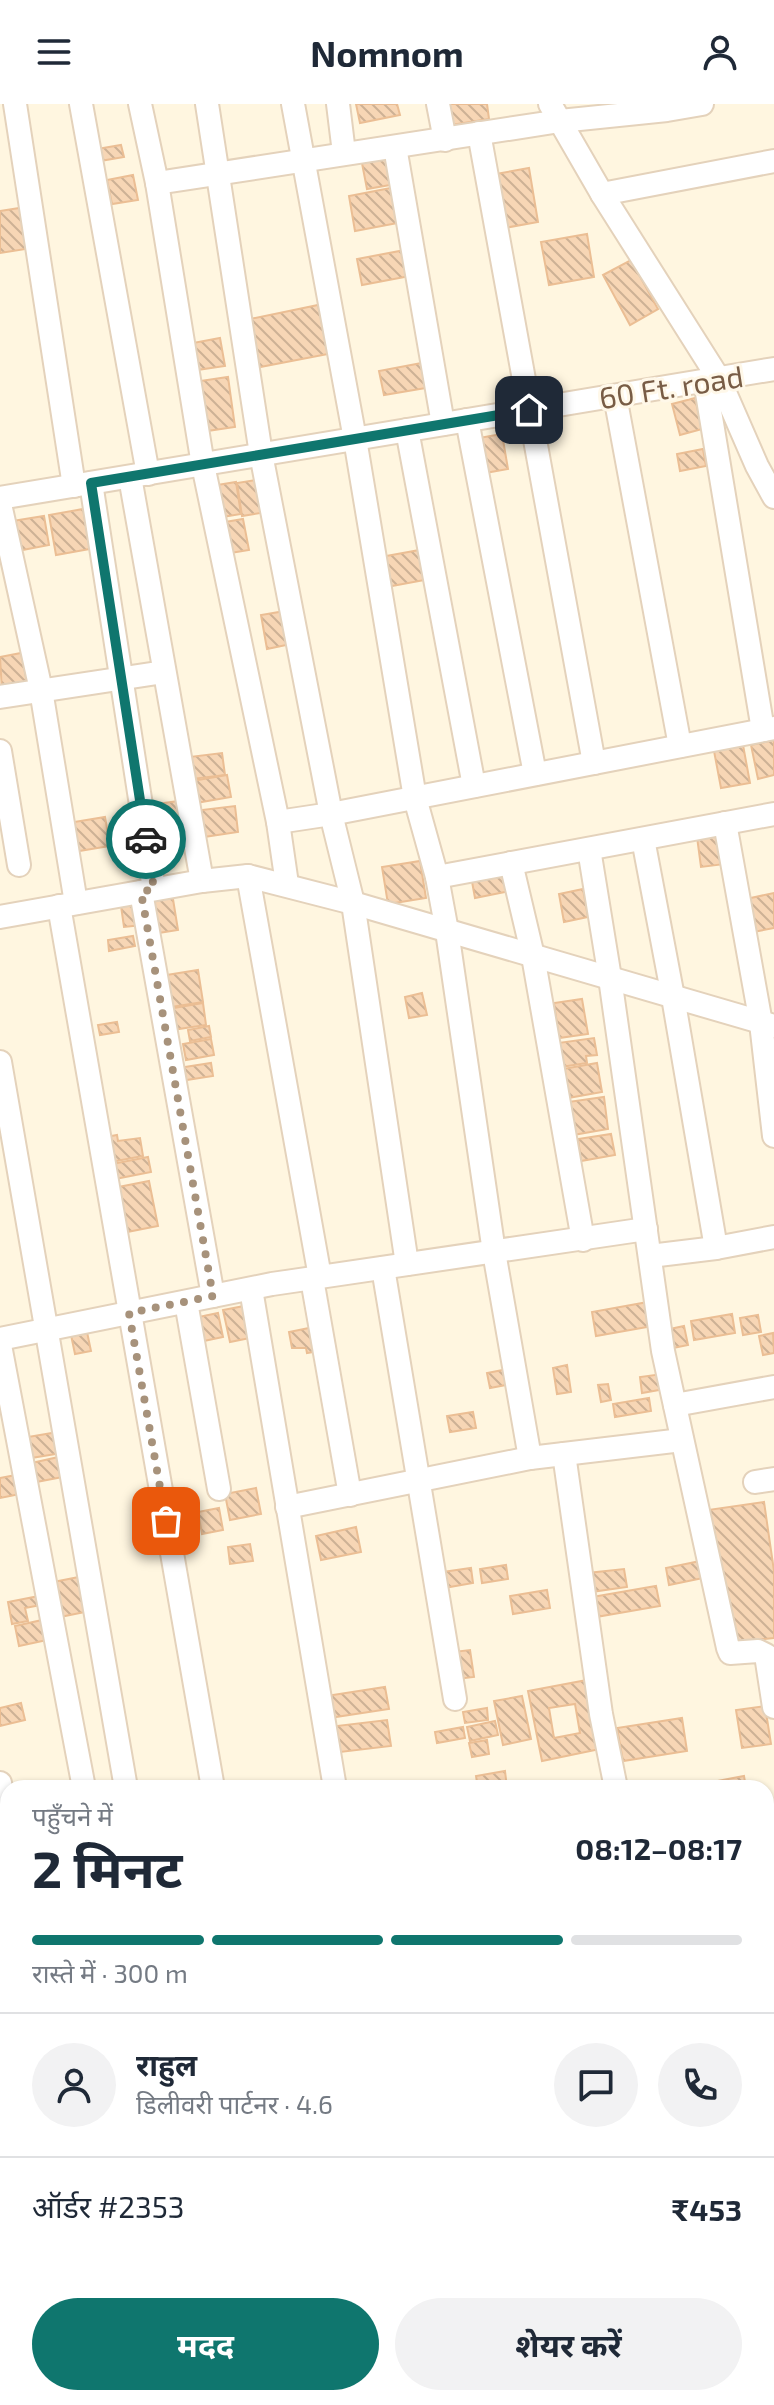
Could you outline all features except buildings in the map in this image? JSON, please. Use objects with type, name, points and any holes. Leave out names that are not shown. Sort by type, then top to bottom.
[{"type":"street","points":[[15,104],[83,484],[122,679],[148,890],[213,1296]]},
{"type":"street","points":[[81,104],[139,475],[164,672],[202,881]]},
{"type":"street","points":[[140,104],[157,183],[203,465],[278,822],[287,884]]},
{"type":"street","points":[[207,104],[261,454],[331,814],[353,903],[407,1264]]},
{"type":"street","points":[[293,104],[355,439],[415,798],[437,877],[447,931],[494,1252],[530,1458]]},
{"type":"street","points":[[338,104],[344,153]]},
{"type":"street","points":[[438,104],[445,140]]},
{"type":"street","points":[[157,183],[445,140],[555,112],[667,110],[702,104]]},
{"type":"street","points":[[555,112],[712,380],[765,464],[774,497]]},
{"type":"street","points":[[479,133],[594,763]]},
{"type":"street","points":[[395,147],[443,424]]},
{"type":"street","points":[[602,194],[774,161]]},
{"type":"street","name":"60 Ft. road","points":[[0,501],[83,484],[774,369]]},
{"type":"street","points":[[278,822],[768,729],[712,380]]},
{"type":"street","points":[[615,396],[680,746]]},
{"type":"street","points":[[467,420],[535,774]]},
{"type":"street","points":[[407,430],[474,786]]},
{"type":"street","points":[[0,501],[41,690],[68,905],[129,1313],[212,1780]]},
{"type":"street","points":[[0,697],[164,672]]},
{"type":"street","points":[[0,751],[19,865]]},
{"type":"street","points":[[437,877],[774,814]]},
{"type":"street","points":[[725,823],[767,1024],[774,1136]]},
{"type":"street","points":[[643,839],[716,1248]]},
{"type":"street","points":[[589,849],[663,1351],[682,1440],[728,1648],[730,1653],[758,1651],[766,1655],[774,1707]]},
{"type":"street","points":[[511,863],[533,956],[583,1240]]},
{"type":"street","points":[[248,876],[350,1495]]},
{"type":"street","points":[[0,917],[202,881],[248,876],[287,884],[767,1024]]},
{"type":"street","points":[[0,1062],[125,1780]]},
{"type":"street","points":[[0,1339],[251,1289],[646,1229]]},
{"type":"street","points":[[650,1256],[774,1237]]},
{"type":"street","points":[[383,1268],[455,1699]]},
{"type":"street","points":[[251,1289],[334,1780]]},
{"type":"street","points":[[186,1302],[219,1489]]},
{"type":"street","points":[[0,1345],[82,1780]]},
{"type":"street","points":[[675,1405],[774,1387]]},
{"type":"street","points":[[287,1507],[530,1458],[682,1440]]},
{"type":"street","points":[[564,1454],[601,1714],[614,1780]]},
{"type":"way so far","points":[[146,839],[154,889],[141,892],[213,1296],[129,1313],[166,1521]]},
{"type":"route","points":[[146,839],[91,483],[529,410]]}]
